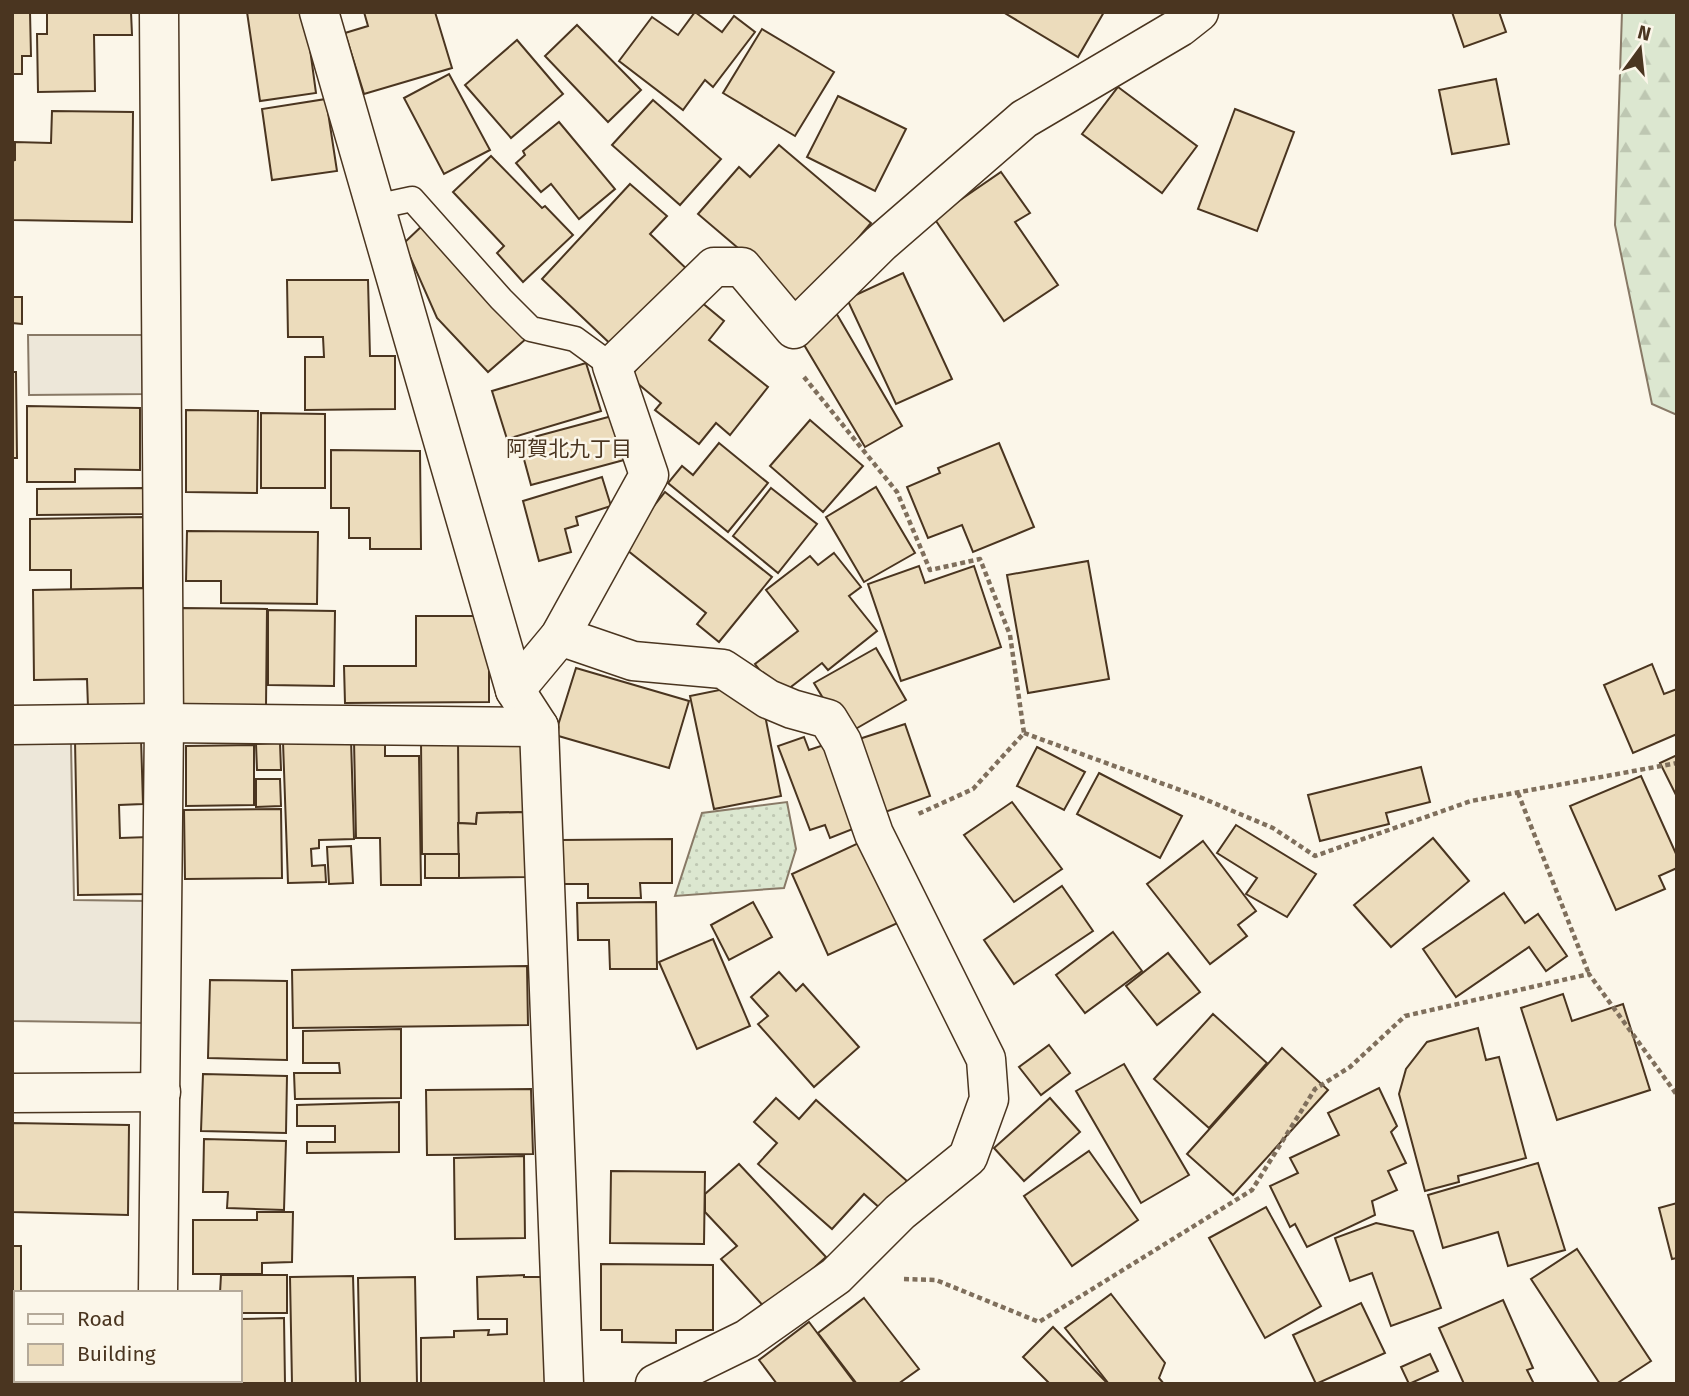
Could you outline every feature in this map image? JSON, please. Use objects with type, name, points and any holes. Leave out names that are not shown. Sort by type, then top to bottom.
[{"type":"street","points":[[158,1291],[164,723],[159,12]]},
{"type":"street","points":[[318,12],[515,690],[539,727],[564,1384]]},
{"type":"street","points":[[515,690],[560,636],[649,475],[612,366],[714,267],[742,267],[794,329],[881,243],[1024,119],[1180,27],[1199,12]]},
{"type":"street","points":[[560,636],[633,661],[723,669],[768,699],[828,719],[842,742],[874,834],[986,1059],[989,1098],[968,1157],[900,1212],[836,1276],[747,1339],[655,1384]]},
{"type":"street","points":[[12,725],[164,723],[539,727]]},
{"type":"street","points":[[12,1093],[160,1092]]},
{"type":"lane","points":[[375,206],[412,200],[531,329],[575,339],[612,366]]},
{"type":"path","points":[[794,329],[793,363],[897,492],[930,570],[980,559],[1010,635],[1024,733]]},
{"type":"path","points":[[1024,733],[1202,797],[1273,828],[1315,856],[1471,801],[1677,763]]},
{"type":"path","points":[[874,834],[973,789],[1024,733]]},
{"type":"path","points":[[1518,793],[1589,974],[1677,1096]]},
{"type":"path","points":[[836,1276],[936,1280],[1039,1322],[1252,1190],[1315,1089],[1350,1067],[1405,1016],[1589,974]]},
{"type":"green space","points":[[1622,12],[1677,12],[1677,415],[1652,404],[1615,225]]},
{"type":"green space","points":[[787,802],[796,849],[784,888],[675,896],[702,813]]},
{"type":"shaded area","points":[[28,335],[146,335],[146,394],[29,395]]},
{"type":"shaded area","points":[[71,743],[74,900],[148,901],[147,1023],[12,1021],[12,744]]},
{"type":"building","points":[[12,12],[30,12],[31,56],[22,56],[22,74],[12,74]]},
{"type":"building","points":[[47,12],[131,12],[132,35],[94,35],[95,91],[38,92],[37,34],[47,34]]},
{"type":"building","points":[[247,12],[305,12],[316,93],[260,101]]},
{"type":"building","points":[[364,12],[435,12],[452,68],[364,94],[345,33],[368,26]]},
{"type":"building","points":[[695,12],[722,32],[734,16],[755,32],[713,87],[705,80],[683,110],[619,61],[652,17],[678,35]]},
{"type":"building","points":[[1003,12],[1104,12],[1078,57]]},
{"type":"building","points":[[1452,12],[1499,12],[1506,32],[1464,47]]},
{"type":"building","points":[[577,25],[641,90],[608,122],[545,56]]},
{"type":"building","points":[[762,29],[834,72],[795,136],[723,93]]},
{"type":"building","points":[[517,40],[563,94],[511,138],[465,85]]},
{"type":"building","points":[[449,74],[490,150],[444,174],[404,98]]},
{"type":"building","points":[[1496,79],[1509,144],[1452,154],[1439,90]]},
{"type":"building","points":[[1118,87],[1197,146],[1162,193],[1082,134]]},
{"type":"building","points":[[838,96],[906,129],[875,191],[807,157]]},
{"type":"building","points":[[326,99],[337,171],[272,180],[262,109]]},
{"type":"building","points":[[653,100],[721,159],[680,205],[612,145]]},
{"type":"building","points":[[1235,109],[1294,132],[1257,231],[1198,209]]},
{"type":"building","points":[[52,111],[133,112],[132,222],[12,220],[12,161],[15,160],[15,142],[51,143]]},
{"type":"building","points":[[559,122],[615,189],[579,219],[551,184],[541,192],[516,163],[525,155],[523,151]]},
{"type":"building","points":[[779,145],[871,223],[795,312],[778,282],[698,214],[739,167],[750,177]]},
{"type":"building","points":[[491,156],[573,235],[523,282],[497,253],[504,246],[453,192]]},
{"type":"building","points":[[1001,172],[1030,213],[1015,222],[1058,285],[1004,321],[934,218]]},
{"type":"building","points":[[630,184],[667,216],[650,234],[692,274],[619,352],[542,279]]},
{"type":"building","points":[[424,224],[527,338],[488,372],[437,318],[404,243]]},
{"type":"building","points":[[903,273],[952,379],[896,404],[847,299]]},
{"type":"building","points":[[287,280],[368,280],[370,356],[395,356],[395,409],[305,410],[305,357],[324,357],[323,337],[288,337]]},
{"type":"building","points":[[12,297],[22,297],[22,324],[12,323]]},
{"type":"building","points":[[695,297],[724,321],[709,340],[768,387],[730,435],[716,423],[699,444],[655,410],[661,403],[630,377]]},
{"type":"building","points":[[835,311],[902,426],[865,447],[797,333]]},
{"type":"building","points":[[586,363],[601,411],[507,439],[492,391]]},
{"type":"building","points":[[12,372],[16,372],[17,458],[12,458]]},
{"type":"building","points":[[27,406],[140,408],[140,470],[75,469],[75,482],[27,482]]},
{"type":"building","points":[[186,410],[258,411],[257,493],[186,492]]},
{"type":"building","points":[[261,413],[325,414],[325,488],[261,488]]},
{"type":"building","points":[[612,416],[624,460],[531,485],[519,441]]},
{"type":"building","points":[[810,420],[863,466],[823,512],[770,466]]},
{"type":"building","points":[[719,443],[768,483],[728,532],[668,483],[682,466],[693,475]]},
{"type":"building","points":[[999,443],[1034,527],[973,552],[962,525],[928,538],[907,487],[940,473],[938,468]]},
{"type":"building","points":[[331,450],[420,451],[421,549],[370,549],[370,538],[349,538],[349,508],[331,508]]},
{"type":"building","points":[[602,477],[611,506],[576,517],[578,525],[565,529],[571,552],[539,561],[523,501]]},
{"type":"building","points":[[876,487],[915,553],[864,582],[826,517]]},
{"type":"building","points":[[143,488],[144,514],[37,515],[37,489]]},
{"type":"building","points":[[771,488],[817,524],[778,573],[733,536]]},
{"type":"building","points":[[665,492],[772,577],[719,642],[697,624],[706,613],[622,546]]},
{"type":"building","points":[[143,517],[143,588],[71,590],[71,570],[30,570],[30,519]]},
{"type":"building","points":[[187,531],[318,532],[317,604],[221,603],[221,581],[186,581]]},
{"type":"building","points":[[834,553],[861,587],[849,596],[877,631],[828,670],[822,663],[779,696],[755,664],[798,631],[766,590],[810,556],[818,565]]},
{"type":"building","points":[[1088,561],[1109,679],[1028,693],[1007,575]]},
{"type":"building","points":[[919,566],[925,583],[974,566],[1001,647],[901,681],[868,584]]},
{"type":"building","points":[[147,588],[149,706],[88,707],[87,679],[34,680],[33,590]]},
{"type":"building","points":[[181,608],[267,609],[266,707],[180,706]]},
{"type":"building","points":[[268,610],[335,611],[334,686],[268,685]]},
{"type":"building","points":[[416,616],[489,616],[489,702],[345,703],[344,666],[416,666]]},
{"type":"building","points":[[876,648],[906,700],[845,735],[814,683]]},
{"type":"building","points":[[1652,664],[1664,694],[1677,689],[1677,734],[1633,753],[1604,685]]},
{"type":"building","points":[[576,668],[689,701],[669,768],[555,735]]},
{"type":"building","points":[[739,686],[762,700],[781,796],[714,809],[690,696]]},
{"type":"building","points":[[905,724],[930,796],[874,816],[847,743]]},
{"type":"building","points":[[804,737],[809,750],[827,744],[868,823],[830,838],[825,825],[810,830],[778,746]]},
{"type":"building","points":[[141,738],[143,804],[119,805],[120,838],[149,837],[151,894],[78,895],[75,740]]},
{"type":"building","points":[[351,739],[354,839],[319,840],[319,848],[311,849],[312,866],[325,865],[326,882],[288,883],[283,742]]},
{"type":"building","points":[[527,739],[527,812],[477,813],[476,824],[458,823],[458,740]]},
{"type":"building","points":[[354,740],[385,740],[385,756],[419,756],[421,885],[381,885],[380,838],[356,838]]},
{"type":"building","points":[[421,740],[458,740],[459,854],[422,854]]},
{"type":"building","points":[[280,743],[281,770],[257,770],[256,744]]},
{"type":"building","points":[[254,745],[254,805],[186,806],[186,746]]},
{"type":"building","points":[[1037,747],[1085,772],[1064,810],[1017,786]]},
{"type":"building","points":[[1677,755],[1677,795],[1676,795],[1660,763]]},
{"type":"building","points":[[1421,767],[1430,802],[1386,813],[1389,824],[1320,841],[1308,795]]},
{"type":"building","points":[[1099,773],[1182,816],[1160,858],[1077,814]]},
{"type":"building","points":[[1641,776],[1677,856],[1677,868],[1659,876],[1665,889],[1616,910],[1570,806]]},
{"type":"building","points":[[256,779],[280,779],[281,806],[256,807]]},
{"type":"building","points":[[1012,802],[1062,869],[1014,902],[964,835]]},
{"type":"building","points":[[281,809],[282,878],[185,879],[184,810]]},
{"type":"building","points":[[527,812],[528,877],[459,878],[458,823],[476,824],[477,813]]},
{"type":"building","points":[[1236,825],[1316,874],[1287,917],[1246,894],[1257,878],[1217,853]]},
{"type":"building","points":[[1433,838],[1469,881],[1391,947],[1354,905]]},
{"type":"building","points":[[672,839],[672,883],[640,883],[641,898],[588,898],[588,884],[562,884],[561,840]]},
{"type":"building","points":[[865,840],[902,921],[828,955],[792,874]]},
{"type":"building","points":[[1203,841],[1256,911],[1238,925],[1247,936],[1210,964],[1147,884]]},
{"type":"building","points":[[351,846],[353,883],[329,884],[327,847]]},
{"type":"building","points":[[425,854],[459,854],[459,878],[425,878]]},
{"type":"building","points":[[1062,886],[1093,931],[1014,984],[984,940]]},
{"type":"building","points":[[1504,893],[1525,923],[1538,914],[1567,956],[1546,971],[1529,947],[1456,997],[1423,949]]},
{"type":"building","points":[[656,902],[657,969],[610,969],[609,940],[578,940],[577,903]]},
{"type":"building","points":[[753,902],[772,937],[729,960],[711,925]]},
{"type":"building","points":[[1113,932],[1142,971],[1085,1013],[1056,975]]},
{"type":"building","points":[[713,939],[750,1026],[697,1049],[659,962]]},
{"type":"building","points":[[1168,953],[1200,992],[1157,1025],[1126,986]]},
{"type":"building","points":[[527,966],[528,1025],[293,1028],[292,970]]},
{"type":"building","points":[[779,972],[796,991],[803,984],[859,1047],[814,1087],[758,1024],[768,1016],[751,997]]},
{"type":"building","points":[[210,980],[287,981],[287,1060],[208,1058]]},
{"type":"building","points":[[1563,994],[1572,1021],[1623,1004],[1650,1090],[1557,1120],[1521,1008]]},
{"type":"building","points":[[1213,1014],[1267,1063],[1209,1128],[1154,1079]]},
{"type":"building","points":[[1478,1028],[1486,1060],[1499,1057],[1526,1158],[1458,1176],[1459,1182],[1425,1191],[1399,1094],[1406,1069],[1427,1042]]},
{"type":"building","points":[[401,1029],[401,1098],[295,1099],[294,1073],[340,1073],[339,1063],[303,1063],[303,1031]]},
{"type":"building","points":[[1049,1045],[1070,1073],[1041,1095],[1019,1067]]},
{"type":"building","points":[[1282,1048],[1328,1090],[1233,1195],[1187,1154]]},
{"type":"building","points":[[1124,1064],[1189,1175],[1141,1203],[1076,1091]]},
{"type":"building","points":[[203,1074],[287,1076],[286,1133],[201,1131]]},
{"type":"building","points":[[1379,1088],[1397,1126],[1391,1132],[1406,1163],[1388,1171],[1397,1190],[1372,1201],[1375,1215],[1307,1247],[1295,1224],[1290,1227],[1270,1186],[1298,1173],[1290,1158],[1339,1135],[1328,1113]]},
{"type":"building","points":[[531,1089],[533,1154],[427,1155],[426,1090]]},
{"type":"building","points":[[776,1098],[799,1119],[816,1100],[907,1181],[881,1209],[864,1194],[832,1229],[758,1164],[777,1143],[754,1122]]},
{"type":"building","points":[[1050,1098],[1080,1132],[1024,1181],[994,1148]]},
{"type":"building","points":[[399,1102],[399,1152],[307,1153],[307,1142],[335,1142],[335,1126],[297,1126],[297,1105]]},
{"type":"building","points":[[12,1123],[129,1125],[128,1215],[12,1212]]},
{"type":"building","points":[[204,1139],[286,1141],[284,1210],[227,1208],[228,1192],[203,1192]]},
{"type":"building","points":[[1089,1151],[1138,1220],[1072,1266],[1024,1196]]},
{"type":"building","points":[[524,1156],[525,1238],[455,1239],[454,1158]]},
{"type":"building","points":[[1538,1163],[1565,1250],[1508,1266],[1498,1232],[1443,1248],[1428,1195]]},
{"type":"building","points":[[739,1164],[826,1257],[767,1310],[721,1259],[737,1246],[705,1212],[705,1194]]},
{"type":"building","points":[[611,1171],[705,1172],[704,1244],[610,1243]]},
{"type":"building","points":[[1677,1203],[1677,1258],[1672,1259],[1659,1208]]},
{"type":"building","points":[[1266,1207],[1321,1306],[1265,1338],[1209,1238]]},
{"type":"building","points":[[257,1212],[293,1212],[292,1262],[262,1263],[262,1274],[193,1274],[193,1220],[257,1220]]},
{"type":"building","points":[[1376,1223],[1413,1231],[1441,1308],[1391,1326],[1372,1273],[1350,1281],[1335,1238]]},
{"type":"building","points":[[12,1246],[21,1246],[21,1291],[14,1291],[12,1311]]},
{"type":"building","points":[[1577,1249],[1651,1361],[1616,1384],[1600,1384],[1531,1279]]},
{"type":"building","points":[[601,1264],[713,1265],[713,1330],[676,1330],[676,1343],[622,1342],[622,1330],[601,1330]]},
{"type":"building","points":[[221,1275],[287,1275],[287,1313],[242,1313],[242,1291],[220,1291]]},
{"type":"building","points":[[353,1276],[356,1384],[292,1384],[290,1277]]},
{"type":"building","points":[[415,1277],[417,1384],[360,1384],[358,1278]]},
{"type":"building","points":[[477,1277],[542,1277],[545,1384],[421,1384],[421,1338],[454,1337],[454,1331],[489,1330],[488,1335],[507,1334],[507,1319],[478,1319]]},
{"type":"building","points":[[1111,1294],[1165,1363],[1159,1378],[1164,1384],[1109,1384],[1065,1328]]},
{"type":"building","points":[[864,1298],[919,1369],[898,1384],[857,1384],[818,1333]]},
{"type":"building","points":[[1503,1300],[1533,1368],[1527,1370],[1534,1384],[1464,1384],[1439,1328]]},
{"type":"building","points":[[1361,1303],[1385,1353],[1316,1384],[1293,1335]]},
{"type":"building","points":[[284,1318],[285,1384],[199,1384],[242,1382],[242,1319]]},
{"type":"building","points":[[809,1322],[854,1382],[852,1384],[777,1384],[759,1360]]},
{"type":"building","points":[[1053,1327],[1108,1384],[1050,1384],[1023,1357]]},
{"type":"building","points":[[14,1336],[14,1382],[58,1384],[12,1384]]},
{"type":"building","points":[[1430,1354],[1438,1371],[1409,1384],[1401,1367]]},
{"type":"building","points":[[60,1382],[136,1382],[136,1384]]},
{"type":"district","name":"阿賀北九丁目","points":[[569,449]]}]
